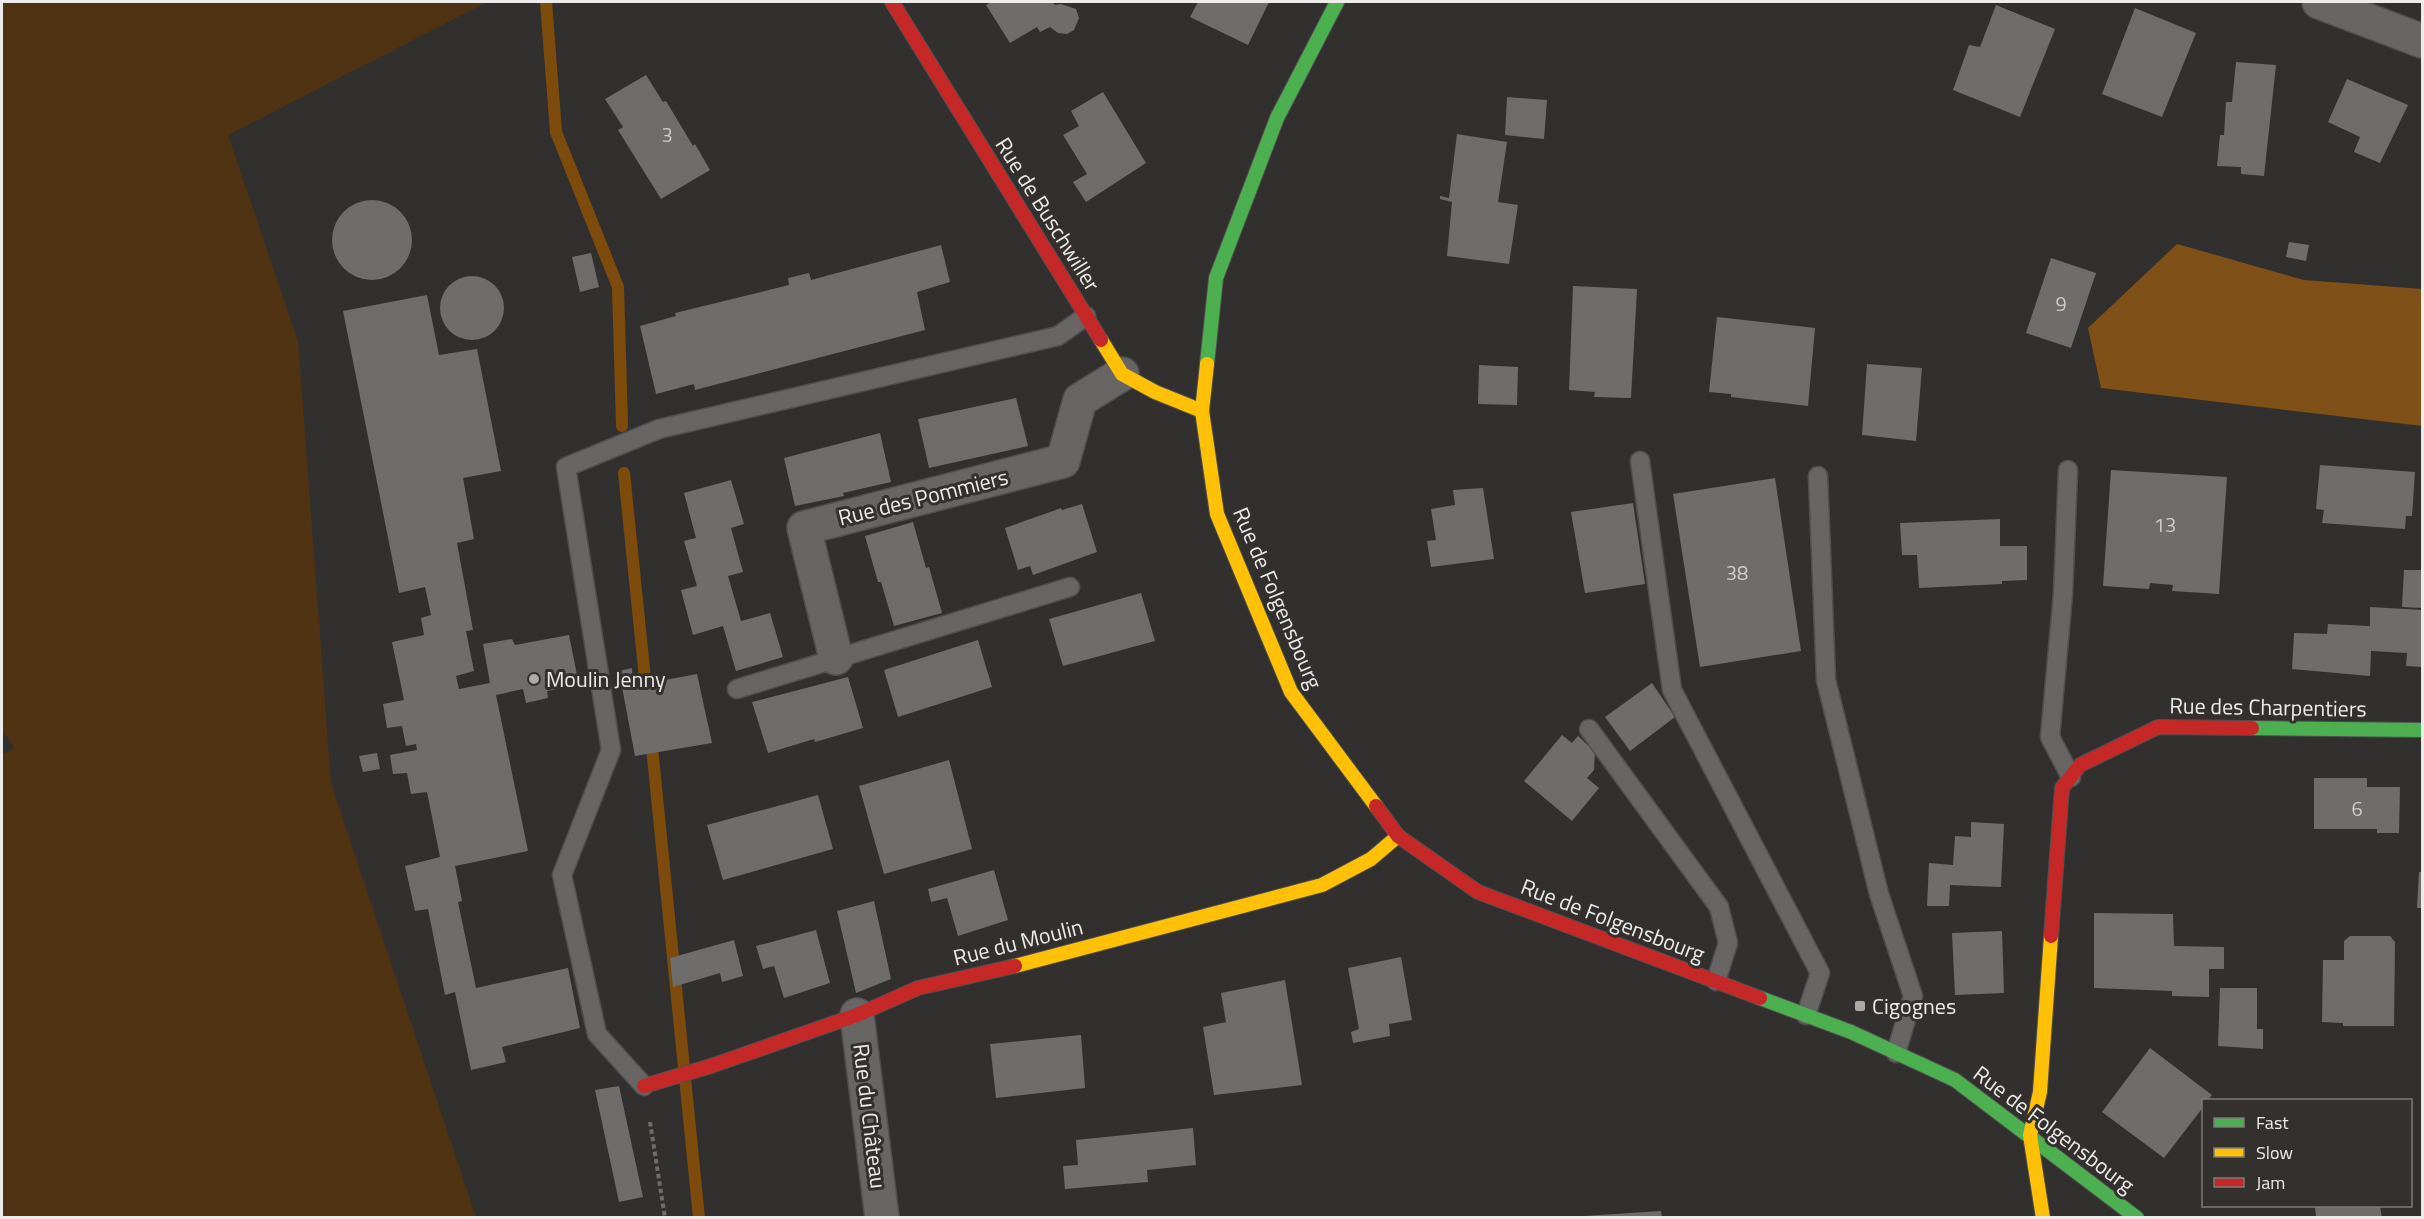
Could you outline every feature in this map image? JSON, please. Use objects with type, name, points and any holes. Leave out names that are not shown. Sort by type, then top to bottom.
[{"type":"street","name":"Rue de Buschwiller","points":[[892,2],[1122,374],[1155,392],[1202,411]]},
{"type":"street","name":"Rue de Folgensbourg","points":[[1337,2],[1277,118],[1216,278],[1202,411],[1217,514],[1291,692],[1398,836],[1478,892],[1851,1032],[1955,1080],[2137,1218]]},
{"type":"street","points":[[2319,2],[2422,41]]},
{"type":"street","name":"Rue des Pommiers","points":[[836,658],[804,528],[1063,461],[1080,400],[1122,374]]},
{"type":"street","name":"Rue des Charpentiers","points":[[2067,782],[2080,765],[2158,727],[2422,730]]},
{"type":"street","points":[[2043,1218],[2030,1135],[2040,1092],[2067,782]]},
{"type":"street","name":"Rue du Moulin","points":[[650,1084],[711,1066],[857,1014],[918,988],[1037,960],[1322,885],[1371,860],[1398,836]]},
{"type":"street","name":"Rue du Château","points":[[857,1014],[882,1218]]},
{"type":"lane","points":[[650,1084],[597,1034],[562,875],[611,750],[566,467],[659,429],[1058,336],[1086,316]]},
{"type":"lane","points":[[1640,462],[1672,690],[1820,973],[1806,1015]]},
{"type":"lane","points":[[2067,782],[2050,737],[2063,594],[2068,470]]},
{"type":"lane","points":[[1818,476],[1826,680],[1879,894],[1913,996],[1896,1053]]},
{"type":"lane","points":[[736,689],[1070,587]]},
{"type":"lane","points":[[1589,729],[1719,907],[1728,944],[1716,981]]},
{"type":"path","points":[[650,1084],[665,1218]]},
{"type":"shaded area","points":[[2,2],[487,2],[228,135],[298,341],[331,783],[476,1217],[2,1217],[2,755],[14,748],[2,729]]},
{"type":"shaded area","points":[[2177,244],[2304,280],[2422,289],[2422,426],[2101,388],[2088,328]]},
{"type":"building","points":[[991,2],[1052,2],[1055,5],[1061,4],[1076,9],[1079,18],[1074,30],[1067,34],[1058,33],[1050,27],[1040,32],[1037,27],[1010,43],[986,5]]},
{"type":"building","points":[[1198,2],[1269,2],[1248,45],[1190,17]]},
{"type":"building","points":[[1996,5],[2055,29],[2020,117],[1953,90],[1969,45],[1980,47]]},
{"type":"building","points":[[2135,8],[2196,33],[2162,117],[2102,94]]},
{"type":"building","points":[[2236,62],[2276,65],[2264,176],[2241,174],[2241,167],[2217,166],[2220,135],[2224,135],[2226,102],[2232,102]]},
{"type":"building","points":[[646,75],[663,102],[666,101],[693,146],[695,144],[710,170],[661,199],[618,130],[623,127],[605,99]]},
{"type":"building","points":[[2347,79],[2408,105],[2380,163],[2354,152],[2360,137],[2328,122]]},
{"type":"building","points":[[1103,92],[1146,163],[1086,202],[1073,182],[1087,174],[1063,135],[1079,126],[1071,111]]},
{"type":"building","points":[[1507,97],[1547,100],[1544,139],[1505,135]]},
{"type":"building","points":[[1457,134],[1507,142],[1498,202],[1518,205],[1509,264],[1447,256],[1452,202],[1440,199],[1440,196],[1449,198]]},
{"type":"building","points":[[372,200],[387,203],[400,212],[409,225],[412,240],[409,255],[400,268],[387,277],[372,280],[357,277],[344,268],[335,255],[332,240],[335,225],[344,212],[357,203]]},
{"type":"building","points":[[2289,242],[2309,245],[2306,261],[2286,257]]},
{"type":"building","points":[[941,245],[950,282],[917,292],[925,330],[695,390],[694,384],[656,394],[640,326],[676,316],[675,313],[789,285],[788,278],[809,273],[811,280]]},
{"type":"building","points":[[591,253],[599,287],[580,292],[572,257]]},
{"type":"building","points":[[2051,258],[2096,273],[2071,348],[2026,333]]},
{"type":"building","points":[[472,276],[490,282],[498,290],[504,308],[498,326],[490,334],[472,340],[454,334],[446,326],[440,308],[446,290],[454,282]]},
{"type":"building","points":[[1573,286],[1637,289],[1631,398],[1594,397],[1595,392],[1569,390]]},
{"type":"building","name":"Moulin Jenny","points":[[427,295],[439,355],[477,349],[501,471],[463,478],[474,539],[457,543],[473,630],[466,631],[474,671],[456,676],[459,689],[490,683],[483,644],[512,639],[515,645],[569,635],[579,685],[547,691],[548,698],[526,703],[523,689],[496,695],[528,851],[455,866],[462,901],[458,902],[476,988],[568,968],[580,1028],[502,1047],[506,1062],[471,1070],[455,992],[445,995],[428,909],[415,911],[405,866],[440,857],[427,792],[411,794],[407,773],[393,774],[390,755],[417,750],[416,744],[406,746],[402,726],[387,728],[383,704],[404,700],[392,642],[424,635],[421,618],[431,615],[425,587],[399,593],[343,311]]},
{"type":"building","points":[[1717,317],[1815,328],[1808,406],[1731,397],[1731,394],[1709,392]]},
{"type":"building","points":[[1867,364],[1922,368],[1916,441],[1862,435]]},
{"type":"building","points":[[1479,365],[1518,367],[1517,405],[1478,404]]},
{"type":"building","points":[[1016,398],[1028,446],[929,468],[918,419]]},
{"type":"building","points":[[880,433],[891,482],[843,493],[844,496],[795,506],[784,458]]},
{"type":"building","points":[[2320,465],[2415,472],[2412,516],[2406,516],[2405,529],[2322,523],[2324,510],[2316,509]]},
{"type":"building","points":[[2111,470],[2227,477],[2219,594],[2172,591],[2173,585],[2150,583],[2149,589],[2103,586]]},
{"type":"building","points":[[1775,478],[1801,651],[1700,667],[1673,494]]},
{"type":"building","points":[[731,480],[744,524],[731,528],[743,572],[728,576],[741,621],[770,613],[783,657],[736,671],[723,626],[693,635],[681,590],[697,586],[684,541],[696,538],[684,493]]},
{"type":"building","points":[[1483,488],[1494,559],[1431,567],[1427,541],[1436,540],[1431,509],[1455,505],[1453,490]]},
{"type":"building","points":[[1633,503],[1645,584],[1585,593],[1571,512]]},
{"type":"building","points":[[1082,504],[1097,552],[1033,575],[1030,566],[1018,570],[1005,528],[1061,508],[1062,510]]},
{"type":"building","points":[[2000,519],[2000,546],[2027,546],[2027,580],[2002,581],[2002,584],[1919,588],[1917,555],[1902,555],[1900,523]]},
{"type":"building","points":[[913,522],[942,613],[894,626],[865,536]]},
{"type":"building","points":[[2404,570],[2422,570],[2422,608],[2402,607]]},
{"type":"building","points":[[1141,593],[1155,641],[1063,666],[1049,619]]},
{"type":"building","points":[[2370,607],[2422,610],[2422,667],[2406,666],[2407,653],[2371,651],[2370,676],[2292,669],[2294,633],[2327,634],[2328,624],[2370,626]]},
{"type":"building","points":[[978,640],[992,687],[898,717],[884,670]]},
{"type":"building","points":[[632,668],[633,686],[697,674],[712,743],[635,756],[619,671]]},
{"type":"building","points":[[848,677],[863,728],[815,742],[814,739],[768,753],[752,702]]},
{"type":"building","points":[[1652,683],[1675,717],[1630,751],[1605,717]]},
{"type":"building","points":[[1562,735],[1572,743],[1578,736],[1595,752],[1594,770],[1587,778],[1599,788],[1572,821],[1524,781]]},
{"type":"building","points":[[377,753],[380,769],[363,772],[359,756]]},
{"type":"building","points":[[949,760],[972,849],[884,874],[859,786]]},
{"type":"building","points":[[2314,778],[2367,778],[2367,787],[2400,787],[2399,833],[2377,833],[2377,829],[2314,829]]},
{"type":"building","points":[[818,795],[833,849],[723,880],[707,825]]},
{"type":"building","points":[[1971,822],[2004,824],[2001,887],[1950,885],[1949,906],[1927,906],[1929,863],[1953,865],[1955,836],[1971,837]]},
{"type":"building","points":[[994,870],[1008,920],[958,936],[947,898],[931,902],[928,889]]},
{"type":"building","points":[[2419,872],[2422,872],[2422,908],[2417,908]]},
{"type":"building","points":[[874,901],[891,979],[856,993],[837,911]]},
{"type":"building","points":[[2094,913],[2173,914],[2174,946],[2224,947],[2224,969],[2209,969],[2209,997],[2172,996],[2172,991],[2094,988]]},
{"type":"building","points":[[816,930],[830,983],[784,998],[774,966],[763,969],[756,946]]},
{"type":"building","points":[[2002,931],[2004,993],[1955,995],[1952,933]]},
{"type":"building","points":[[2350,936],[2390,936],[2395,942],[2394,1026],[2343,1026],[2343,1023],[2322,1022],[2323,960],[2344,960],[2344,941]]},
{"type":"building","points":[[734,940],[743,976],[722,982],[720,973],[673,987],[670,958]]},
{"type":"building","points":[[1401,957],[1412,1020],[1389,1024],[1390,1036],[1353,1043],[1351,1032],[1359,1029],[1348,968]]},
{"type":"building","points":[[1285,980],[1302,1085],[1214,1095],[1203,1027],[1226,1022],[1221,993]]},
{"type":"building","points":[[2220,988],[2257,988],[2257,1029],[2263,1029],[2263,1049],[2218,1046]]},
{"type":"building","points":[[1081,1035],[1085,1088],[996,1098],[990,1044]]},
{"type":"building","points":[[2150,1048],[2212,1095],[2209,1099],[2202,1099],[2202,1109],[2164,1158],[2102,1112]]},
{"type":"building","points":[[619,1086],[643,1197],[619,1202],[595,1090]]},
{"type":"building","points":[[1193,1128],[1196,1165],[1147,1170],[1148,1182],[1065,1189],[1063,1166],[1078,1165],[1076,1140]]},
{"type":"building","points":[[2315,1207],[2380,1207],[2382,1218],[2316,1218]]},
{"type":"building","points":[[1661,1211],[1662,1218],[1584,1218],[1584,1216]]},
{"type":"waterway","points":[[546,2],[556,132],[618,287],[622,426]]},
{"type":"waterway","points":[[624,473],[647,698]]},
{"type":"waterway","points":[[651,737],[699,1218]]},
{"type":"traffic: fast","points":[[1207,364],[1216,278],[1277,118],[1337,2]]},
{"type":"traffic: fast","points":[[2252,728],[2422,730]]},
{"type":"traffic: fast","points":[[1760,998],[1851,1032],[1955,1080],[2137,1218]]},
{"type":"traffic: slow","points":[[1101,340],[1122,374],[1155,392],[1202,411]]},
{"type":"traffic: slow","points":[[1207,364],[1202,411],[1217,514],[1291,692],[1376,806]]},
{"type":"traffic: slow","points":[[1015,966],[1322,885],[1371,859],[1398,836]]},
{"type":"traffic: slow","points":[[2043,1218],[2030,1135],[2040,1092],[2051,936]]},
{"type":"traffic: jam","points":[[892,2],[1101,340]]},
{"type":"traffic: jam","points":[[2051,936],[2062,788],[2080,765],[2158,727],[2252,728]]},
{"type":"traffic: jam","points":[[1376,806],[1398,836],[1478,892],[1760,998]]},
{"type":"traffic: jam","points":[[644,1086],[711,1066],[857,1015],[918,988],[1015,966]]},
{"type":"place","name":"Moulin Jenny","points":[[534,679]]},
{"type":"place","name":"Cigognes","points":[[1860,1006]]}]
